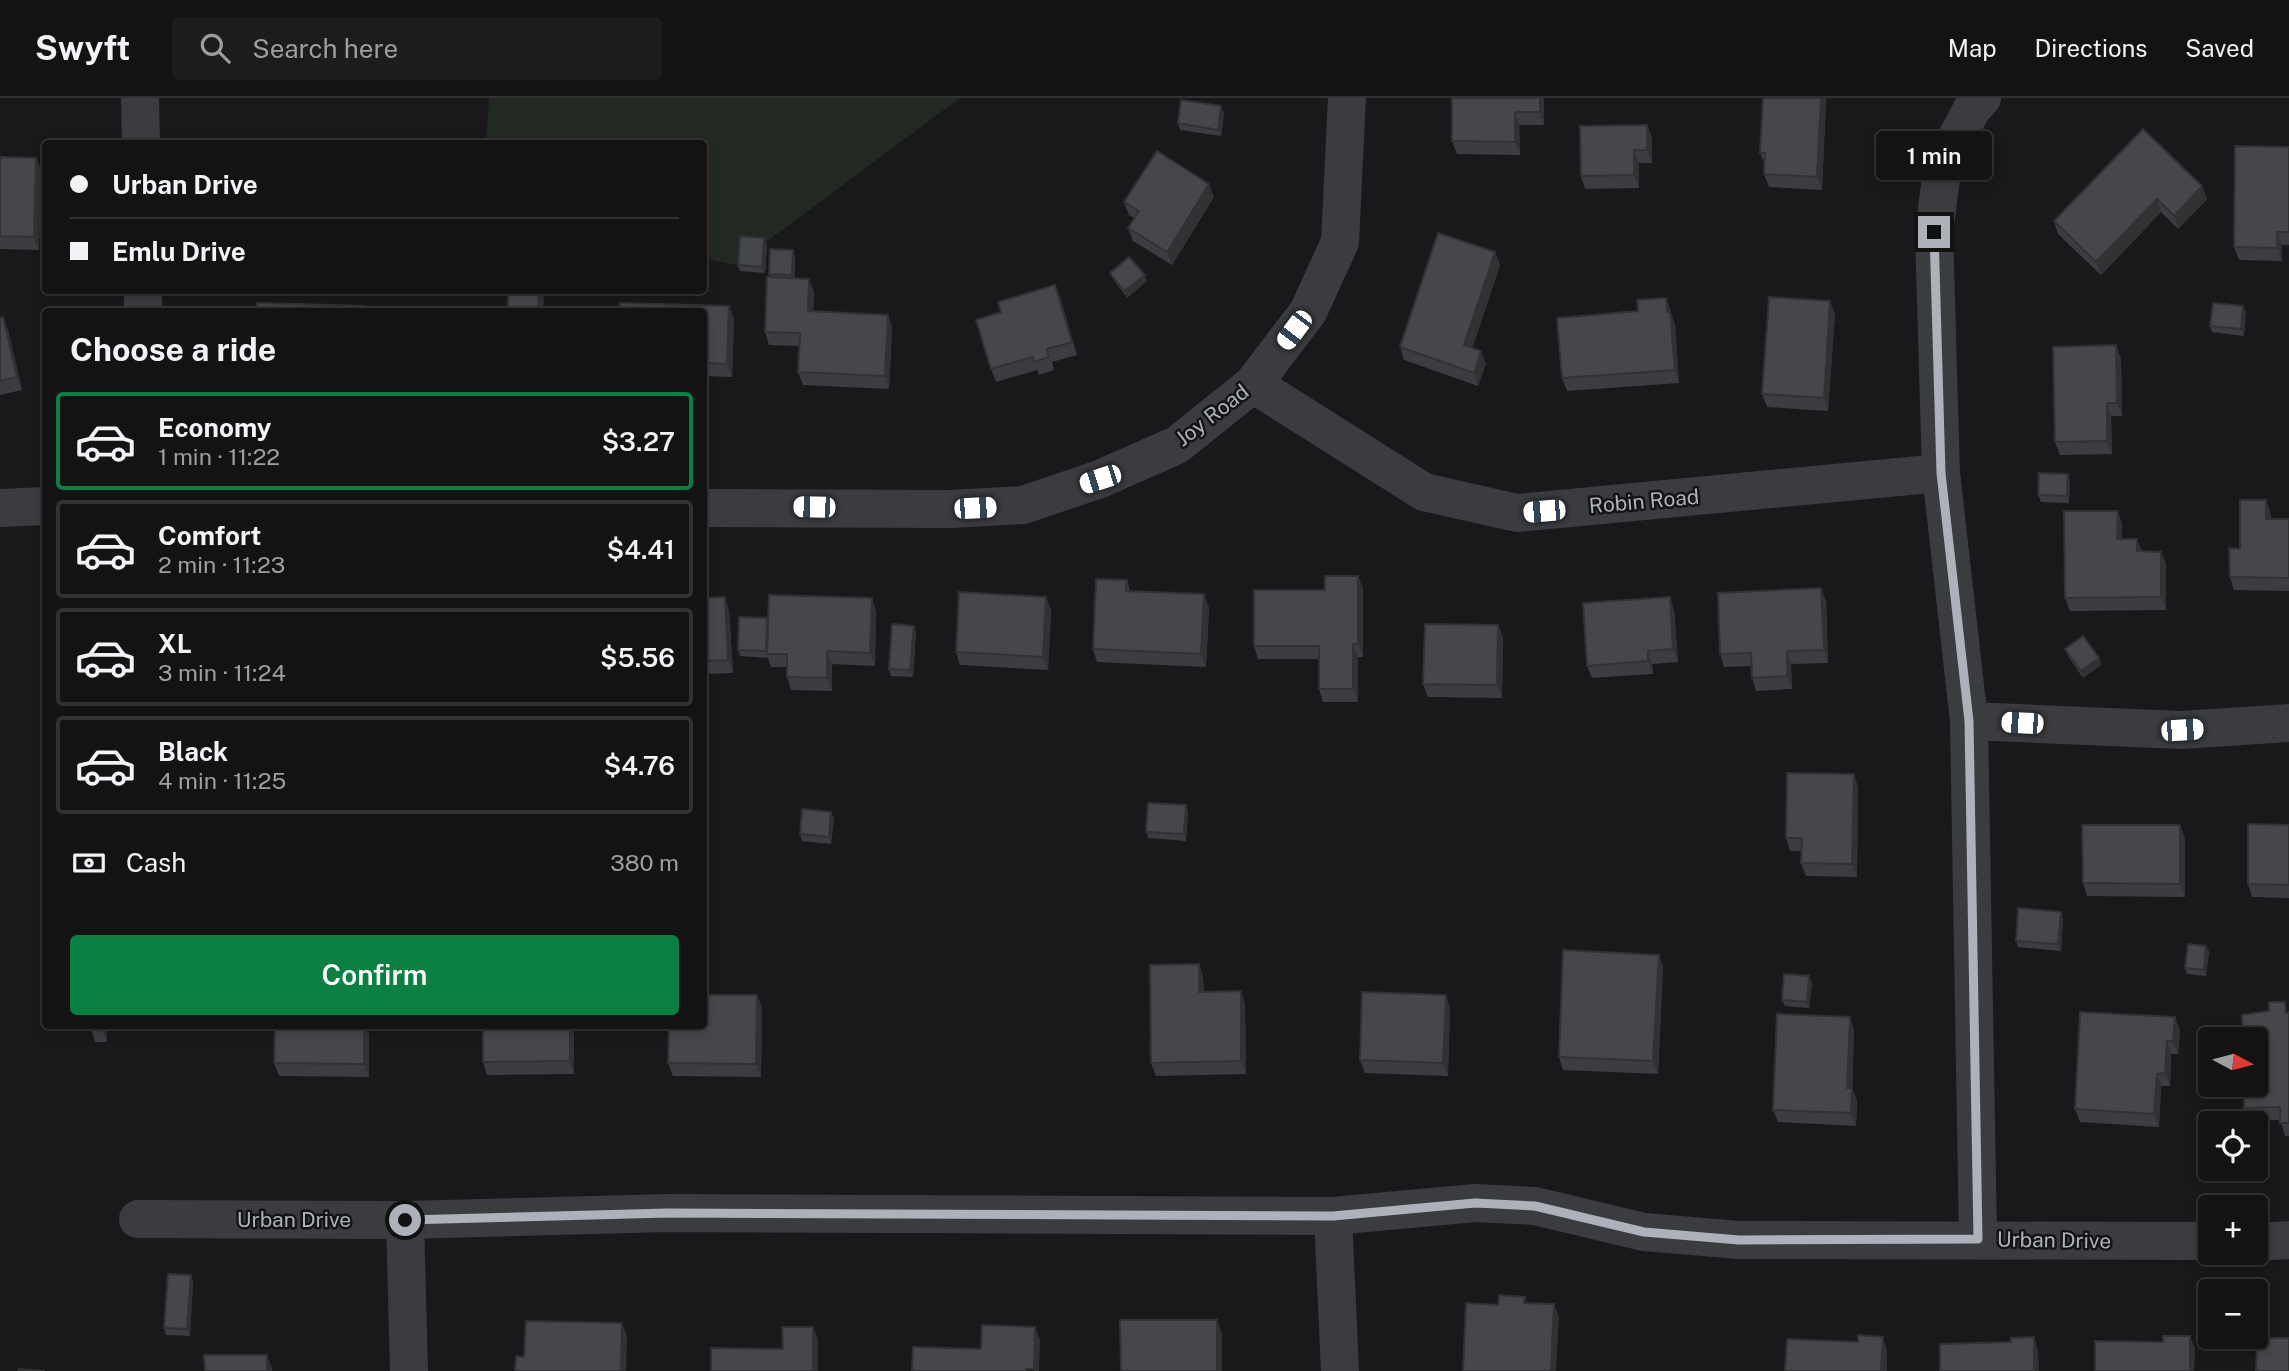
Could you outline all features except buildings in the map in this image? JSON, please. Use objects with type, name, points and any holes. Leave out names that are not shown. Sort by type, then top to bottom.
[{"type":"street","points":[[140,98],[141,140]]},
{"type":"street","name":"Joy Road","points":[[707,508],[951,509],[1023,505],[1100,479],[1177,445],[1253,384],[1308,312],[1340,243],[1347,98]]},
{"type":"street","points":[[1978,1239],[1969,721],[1941,473],[1934,232],[1943,163],[1972,109],[1982,98]]},
{"type":"street","name":"Robin Road","points":[[1253,384],[1424,492],[1517,513],[1941,473]]},
{"type":"street","points":[[0,508],[42,506]]},
{"type":"street","points":[[1969,721],[2182,730],[2289,723]]},
{"type":"street","name":"Urban Drive","points":[[138,1219],[405,1220],[668,1213],[1333,1216],[1475,1203],[1535,1206],[1644,1232],[1739,1240],[2198,1241]]},
{"type":"street","points":[[1333,1216],[1340,1371]]},
{"type":"street","points":[[405,1220],[409,1371]]},
{"type":"street","points":[[2268,1241],[2289,1240]]},
{"type":"shaded area","points":[[489,98],[960,98],[735,265],[707,259],[707,140],[486,140]]},
{"type":"route","points":[[405,1220],[668,1213],[1333,1216],[1475,1203],[1535,1206],[1644,1232],[1739,1240],[1978,1239],[1969,721],[1941,473],[1934,232]]}]
